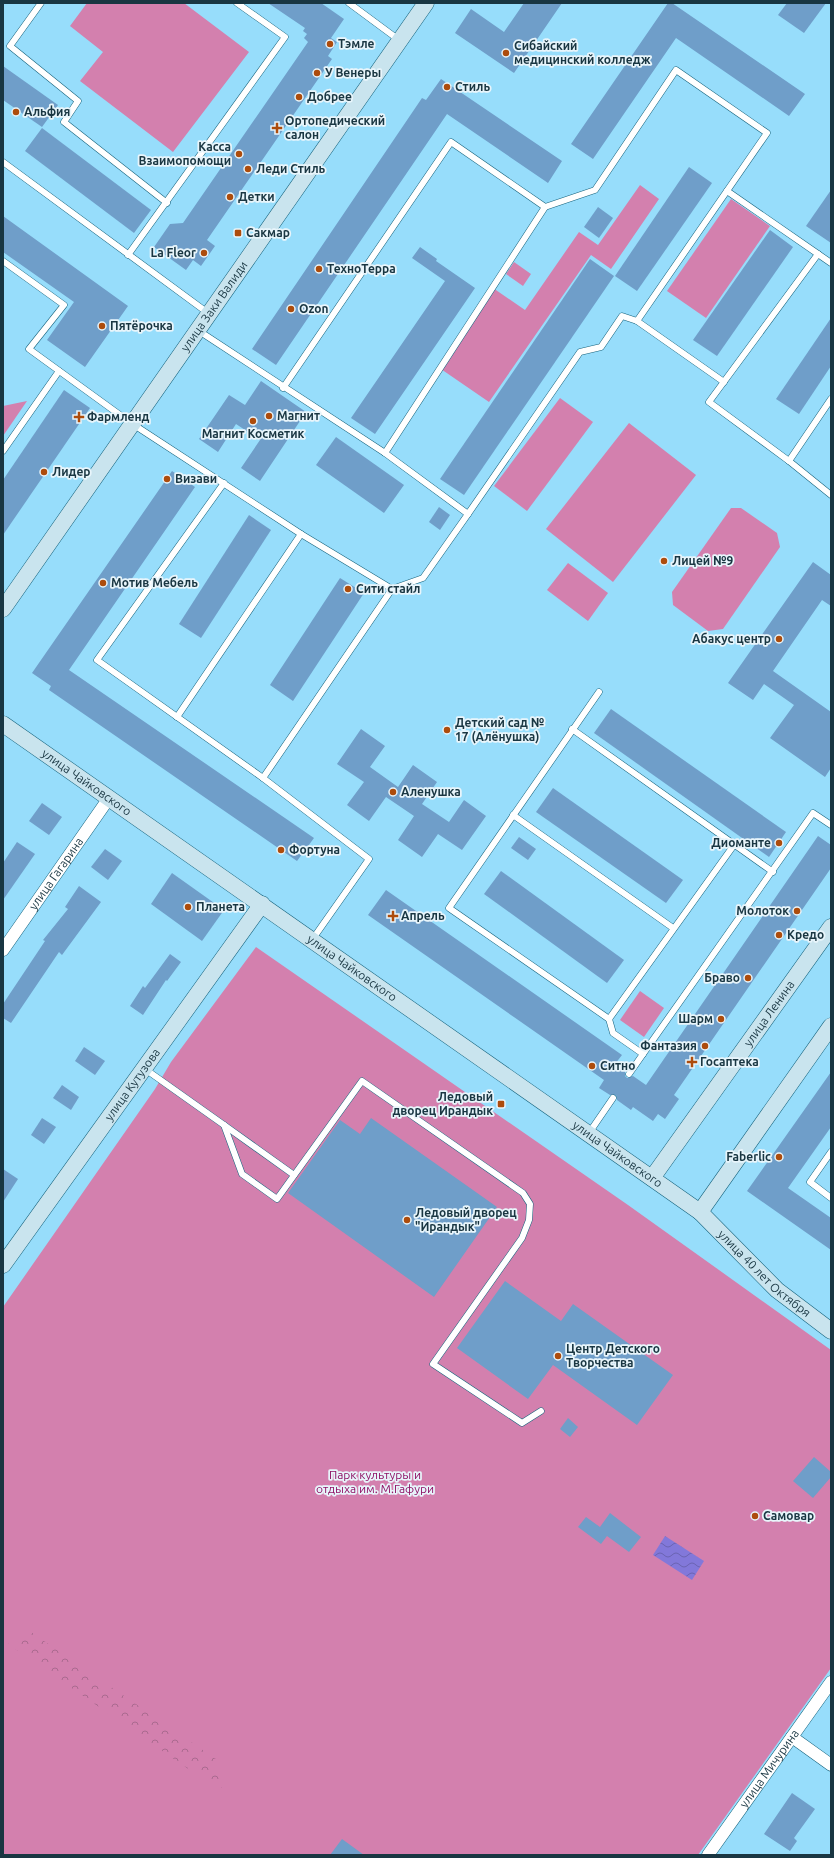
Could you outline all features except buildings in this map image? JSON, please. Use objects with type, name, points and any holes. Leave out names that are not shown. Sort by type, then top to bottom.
[{"type":"main road","name":"улица Заки Валиди","points":[[3,609],[131,423],[426,3]]},
{"type":"main road","name":"улица Чайковского","points":[[3,724],[700,1212]]},
{"type":"main road","name":"улица Кутузова","points":[[3,1265],[262,904]]},
{"type":"main road","name":"улица Ленина","points":[[652,1178],[831,927]]},
{"type":"main road","points":[[700,1212],[831,1026]]},
{"type":"main road","name":"улица 40 лет Октября","points":[[700,1212],[777,1290],[831,1331]]},
{"type":"street","name":"улица Гагарина","points":[[3,950],[109,798]]},
{"type":"street","name":"улица Мичурина","points":[[708,1855],[831,1682]]},
{"type":"street","points":[[792,1736],[831,1765]]},
{"type":"lane","points":[[41,3],[10,46],[78,101],[64,122],[167,203]]},
{"type":"lane","points":[[128,255],[167,203],[285,37],[237,3]]},
{"type":"lane","points":[[349,3],[399,40]]},
{"type":"lane","points":[[385,453],[545,207],[596,190],[676,70],[767,133],[637,321]]},
{"type":"lane","points":[[283,388],[451,142],[545,207]]},
{"type":"lane","points":[[3,162],[208,313]]},
{"type":"lane","points":[[727,191],[831,263]]},
{"type":"lane","points":[[818,254],[709,402],[789,461],[831,495]]},
{"type":"lane","points":[[3,260],[64,305],[29,349],[131,423],[301,534],[392,590]]},
{"type":"lane","points":[[263,778],[392,590],[423,578],[580,352],[601,347],[622,316],[637,321],[724,382]]},
{"type":"lane","points":[[197,329],[283,388],[385,453],[468,514]]},
{"type":"lane","points":[[3,450],[59,371]]},
{"type":"lane","points":[[789,461],[831,399]]},
{"type":"lane","points":[[224,483],[97,660],[263,778],[369,859],[312,940]]},
{"type":"lane","points":[[177,717],[301,534]]},
{"type":"lane","points":[[599,692],[449,908],[609,1019],[613,1033],[643,1054]]},
{"type":"lane","points":[[572,729],[772,872]]},
{"type":"lane","points":[[629,1074],[813,813],[831,825]]},
{"type":"lane","points":[[513,815],[673,928]]},
{"type":"lane","points":[[609,1019],[734,845]]},
{"type":"lane","points":[[145,1069],[294,1175]]},
{"type":"lane","points":[[224,1125],[242,1174],[277,1200],[362,1081],[523,1193],[530,1204],[528,1220],[522,1238],[433,1364],[522,1423],[541,1411]]},
{"type":"lane","points":[[588,1134],[613,1098]]},
{"type":"lane","points":[[831,1152],[810,1182],[831,1198]]},
{"type":"green space","points":[[87,3],[184,3],[249,52],[173,152],[80,81],[103,52],[70,26]]},
{"type":"green space","points":[[640,185],[659,199],[611,269],[591,255],[489,402],[438,367],[493,288],[525,310],[579,232],[598,245]]},
{"type":"green space","points":[[731,199],[770,226],[706,318],[667,291]]},
{"type":"green space","points":[[514,262],[531,274],[523,286],[506,274]]},
{"type":"green space","points":[[560,398],[593,422],[527,511],[494,486]]},
{"type":"green space","points":[[27,401],[3,436],[3,406]]},
{"type":"green space","points":[[629,423],[696,475],[613,582],[546,529]]},
{"type":"green space","points":[[731,508],[741,508],[777,533],[780,547],[723,629],[708,631],[673,605],[672,592]]},
{"type":"green space","points":[[568,563],[608,593],[588,621],[547,590]]},
{"type":"green space","name":"Парк культуры и отдыха им. М.Гафури","points":[[256,947],[628,1205],[831,1350],[831,1668],[698,1855],[3,1855],[3,1307],[155,1089],[171,1062]]},
{"type":"green space","points":[[640,991],[664,1008],[644,1037],[620,1020]]},
{"type":"green space","points":[[31,1632],[216,1759],[223,1793],[8,1644]]},
{"type":"water","points":[[665,1536],[704,1561],[692,1580],[653,1555]]},
{"type":"place","name":"Тэмле","points":[[330,44]]},
{"type":"place","name":"Сибайский медицинский колледж","points":[[506,53]]},
{"type":"place","name":"У Венеры","points":[[317,73]]},
{"type":"place","name":"Стиль","points":[[447,87]]},
{"type":"place","name":"Добрее","points":[[299,97]]},
{"type":"place","name":"Альфия","points":[[16,112]]},
{"type":"place","name":"Ортопедический салон","points":[[277,128]]},
{"type":"place","name":"Касса Взаимопомощи","points":[[239,154]]},
{"type":"place","name":"Леди Стиль","points":[[248,169]]},
{"type":"place","name":"Детки","points":[[230,197]]},
{"type":"place","name":"Сакмар","points":[[238,233]]},
{"type":"place","name":"La Fleor","points":[[204,253]]},
{"type":"place","name":"ТехноТерра","points":[[319,269]]},
{"type":"place","name":"Ozon","points":[[291,309]]},
{"type":"place","name":"Пятёрочка","points":[[102,326]]},
{"type":"place","name":"Магнит","points":[[269,416]]},
{"type":"place","name":"Фармленд","points":[[79,417]]},
{"type":"place","name":"Магнит Косметик","points":[[253,421]]},
{"type":"place","name":"Лидер","points":[[44,472]]},
{"type":"place","name":"Визави","points":[[167,479]]},
{"type":"place","name":"Лицей №9","points":[[664,561]]},
{"type":"place","name":"Мотив Мебель","points":[[103,583]]},
{"type":"place","name":"Сити стайл","points":[[348,589]]},
{"type":"place","name":"Абакус центр","points":[[779,639]]},
{"type":"place","name":"Детский сад № 17 (Алёнушка)","points":[[447,730]]},
{"type":"place","name":"Аленушка","points":[[393,792]]},
{"type":"place","name":"Диоманте","points":[[779,843]]},
{"type":"place","name":"Фортуна","points":[[281,850]]},
{"type":"place","name":"Планета","points":[[188,907]]},
{"type":"place","name":"Молоток","points":[[797,911]]},
{"type":"place","name":"Апрель","points":[[393,916]]},
{"type":"place","name":"Кредо","points":[[779,935]]},
{"type":"place","name":"Браво","points":[[748,978]]},
{"type":"place","name":"Шарм","points":[[721,1019]]},
{"type":"place","name":"Фантазия","points":[[705,1046]]},
{"type":"place","name":"Госаптека","points":[[692,1062]]},
{"type":"place","name":"Ситно","points":[[592,1066]]},
{"type":"place","name":"Ледовый дворец Ирандык","points":[[501,1104]]},
{"type":"place","name":"Faberlic","points":[[779,1157]]},
{"type":"place","name":"Ледовый дворец \"Ирандык\"","points":[[407,1220]]},
{"type":"place","name":"Центр Детского Творчества","points":[[558,1356]]},
{"type":"place","name":"Самовар","points":[[755,1516]]}]
